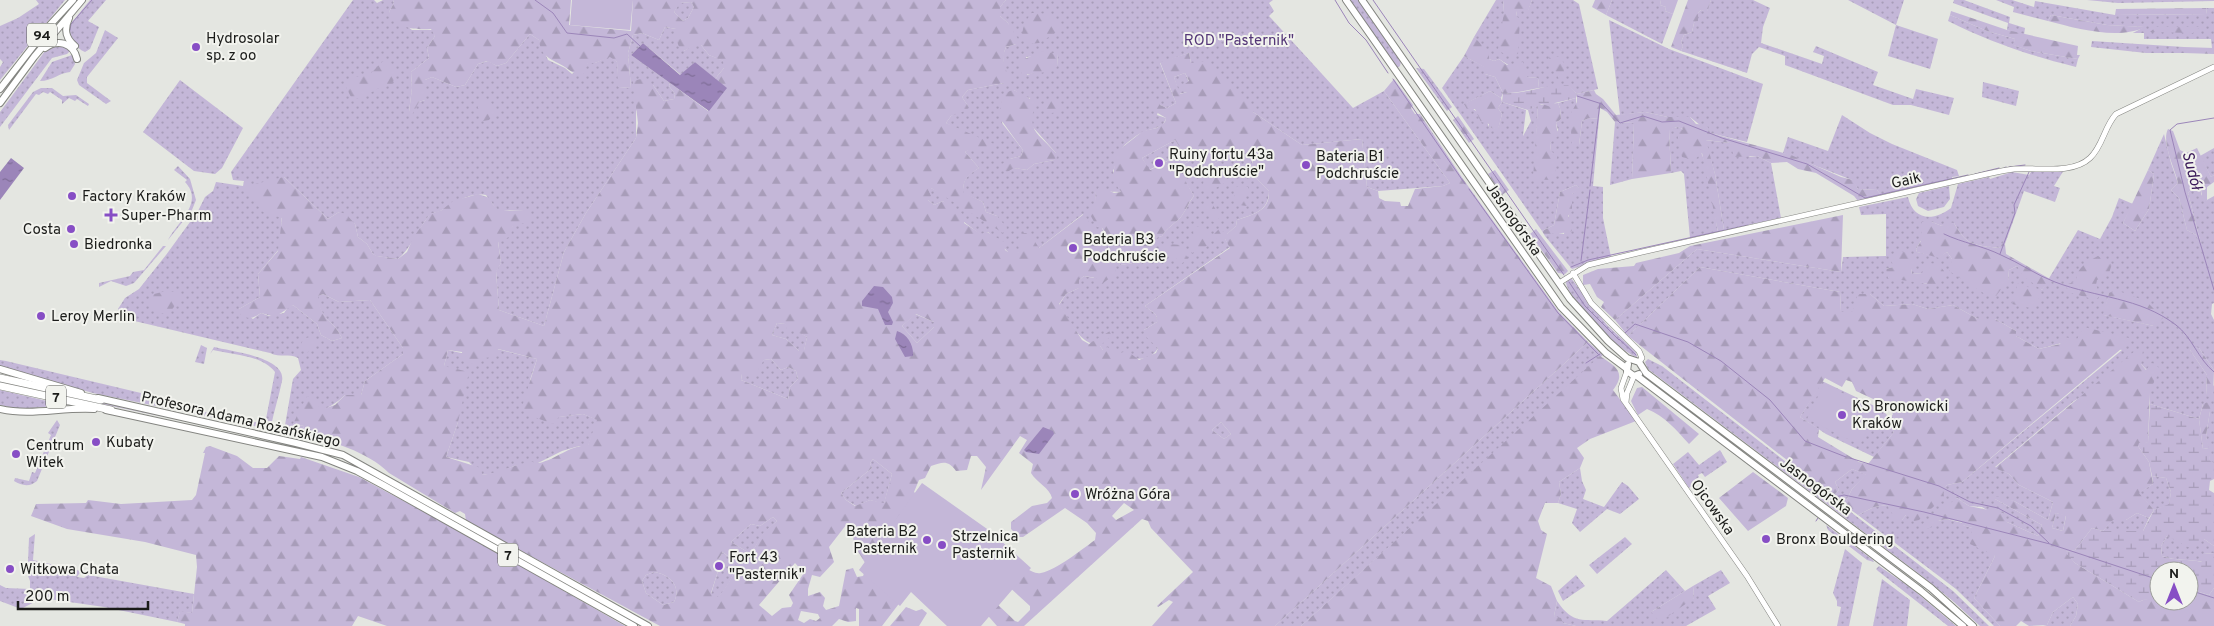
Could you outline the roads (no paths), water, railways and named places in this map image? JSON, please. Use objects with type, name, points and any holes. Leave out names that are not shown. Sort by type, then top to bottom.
[{"type":"highway","name":"7","points":[[0,378],[102,400]]},
{"type":"highway","name":"7","points":[[0,386],[111,410]]},
{"type":"main road","name":"94","points":[[0,89],[49,26],[73,0]]},
{"type":"main road","name":"94","points":[[0,103],[34,57],[82,0]]},
{"type":"main road","name":"Jasnogórska","points":[[1346,0],[1561,307],[1626,370],[1921,591],[1963,626]]},
{"type":"main road","name":"Jasnogórska","points":[[1362,0],[1559,283],[1596,329],[1638,364],[1931,588],[1973,626]]},
{"type":"main road","points":[[34,57],[47,46],[61,43],[71,47],[79,58],[78,50],[67,38],[65,32],[73,10]]},
{"type":"main road","points":[[1473,183],[1484,176]]},
{"type":"main road","points":[[1626,370],[1638,364]]},
{"type":"main road","points":[[1636,376],[1638,364]]},
{"type":"main road","name":"Profesora Adama Rożańskiego","points":[[0,369],[102,400],[343,455],[648,626]]},
{"type":"main road","name":"Profesora Adama Rożańskiego","points":[[0,408],[12,412],[70,408],[111,410],[295,451],[340,464],[382,485],[634,626]]},
{"type":"street","name":"Gaik","points":[[1559,283],[1597,263],[2011,169],[2054,168],[2081,163],[2095,153],[2109,122],[2116,114],[2214,67]]},
{"type":"street","points":[[1573,274],[1591,303],[1640,351],[1642,358],[1638,364]]},
{"type":"street","points":[[1626,370],[1621,394],[1626,403]]},
{"type":"street","points":[[1626,403],[1627,393],[1636,376]]},
{"type":"street","name":"Ojcowska","points":[[1626,403],[1746,574],[1778,626]]},
{"type":"water","points":[[643,43],[680,75],[695,62],[727,88],[709,111],[631,55]]},
{"type":"water","points":[[11,158],[24,168],[0,200],[0,172]]},
{"type":"water","points":[[874,286],[883,287],[892,297],[893,303],[888,312],[893,322],[892,325],[885,325],[878,309],[862,306],[862,301]]},
{"type":"water","points":[[897,331],[909,341],[913,356],[905,357],[895,339]]},
{"type":"water","points":[[1043,427],[1053,431],[1054,434],[1039,454],[1026,452],[1024,450]]},
{"type":"waterway","points":[[70,30],[71,24],[92,0]]},
{"type":"waterway","points":[[535,0],[553,13],[567,33],[614,38],[627,34],[640,46]]},
{"type":"waterway","points":[[1335,0],[1349,23],[1366,40],[1388,73]]},
{"type":"waterway","points":[[1373,0],[1564,275]]},
{"type":"waterway","points":[[1393,79],[1465,184]]},
{"type":"waterway","points":[[1577,96],[1602,104],[1620,123],[1643,116],[1662,122],[1679,121],[1722,138],[1807,164],[1865,198],[1968,175]]},
{"type":"waterway","points":[[1590,186],[1600,103]]},
{"type":"waterway","name":"Sudół","points":[[2214,118],[2177,124],[2170,130],[2185,192],[2214,290]]},
{"type":"waterway","points":[[2009,167],[2025,165]]},
{"type":"waterway","points":[[1975,174],[1999,168]]},
{"type":"waterway","points":[[2000,254],[2015,213],[2014,205],[2029,172]]},
{"type":"waterway","points":[[1469,189],[1558,313],[1599,355]]},
{"type":"waterway","points":[[1581,261],[1590,190]]},
{"type":"waterway","points":[[1571,267],[1588,260],[1748,225]]},
{"type":"waterway","points":[[1944,234],[1994,252],[2055,282],[2133,303],[2162,316],[2182,330],[2208,367],[2214,372]]},
{"type":"waterway","points":[[1569,282],[1585,306],[1619,340]]},
{"type":"waterway","points":[[1625,333],[1635,324],[1688,342],[1721,361],[1770,400],[1805,441],[1846,457]]},
{"type":"waterway","points":[[1619,339],[1636,355]]},
{"type":"waterway","points":[[1586,363],[1600,354]]},
{"type":"waterway","points":[[1850,458],[1939,486],[1970,502],[1998,508],[2031,526],[2049,543]]},
{"type":"waterway","points":[[1835,497],[1844,495],[1924,512],[2050,544],[2149,577]]},
{"type":"waterway","points":[[1830,503],[1833,500]]},
{"type":"waterway","points":[[2199,593],[2214,598]]},
{"type":"place","name":"Hydrosolar sp. z oo","points":[[196,47]]},
{"type":"place","name":"Ruiny fortu 43a \"Podchruście\"","points":[[1159,163]]},
{"type":"place","name":"Bateria B1 Podchruście","points":[[1306,165]]},
{"type":"place","name":"Factory Kraków","points":[[72,196]]},
{"type":"place","name":"Super-Pharm","points":[[111,215]]},
{"type":"place","name":"Costa","points":[[71,229]]},
{"type":"place","name":"Biedronka","points":[[74,244]]},
{"type":"place","name":"Bateria B3 Podchruście","points":[[1073,248]]},
{"type":"place","name":"Leroy Merlin","points":[[41,316]]},
{"type":"place","name":"KS Bronowicki Kraków","points":[[1842,415]]},
{"type":"place","name":"Kubaty","points":[[96,442]]},
{"type":"place","name":"Centrum Witek","points":[[16,454]]},
{"type":"place","name":"Wróżna Góra","points":[[1075,494]]},
{"type":"place","name":"Bronx Bouldering","points":[[1766,539]]},
{"type":"place","name":"Bateria B2 Pasternik","points":[[927,540]]},
{"type":"place","name":"Strzelnica Pasternik","points":[[942,545]]},
{"type":"place","name":"Fort 43 \"Pasternik\"","points":[[719,566]]},
{"type":"place","name":"Witkowa Chata","points":[[10,569]]},
{"type":"park label","name":"ROD \"Pasternik\"","points":[[1239,40]]}]
